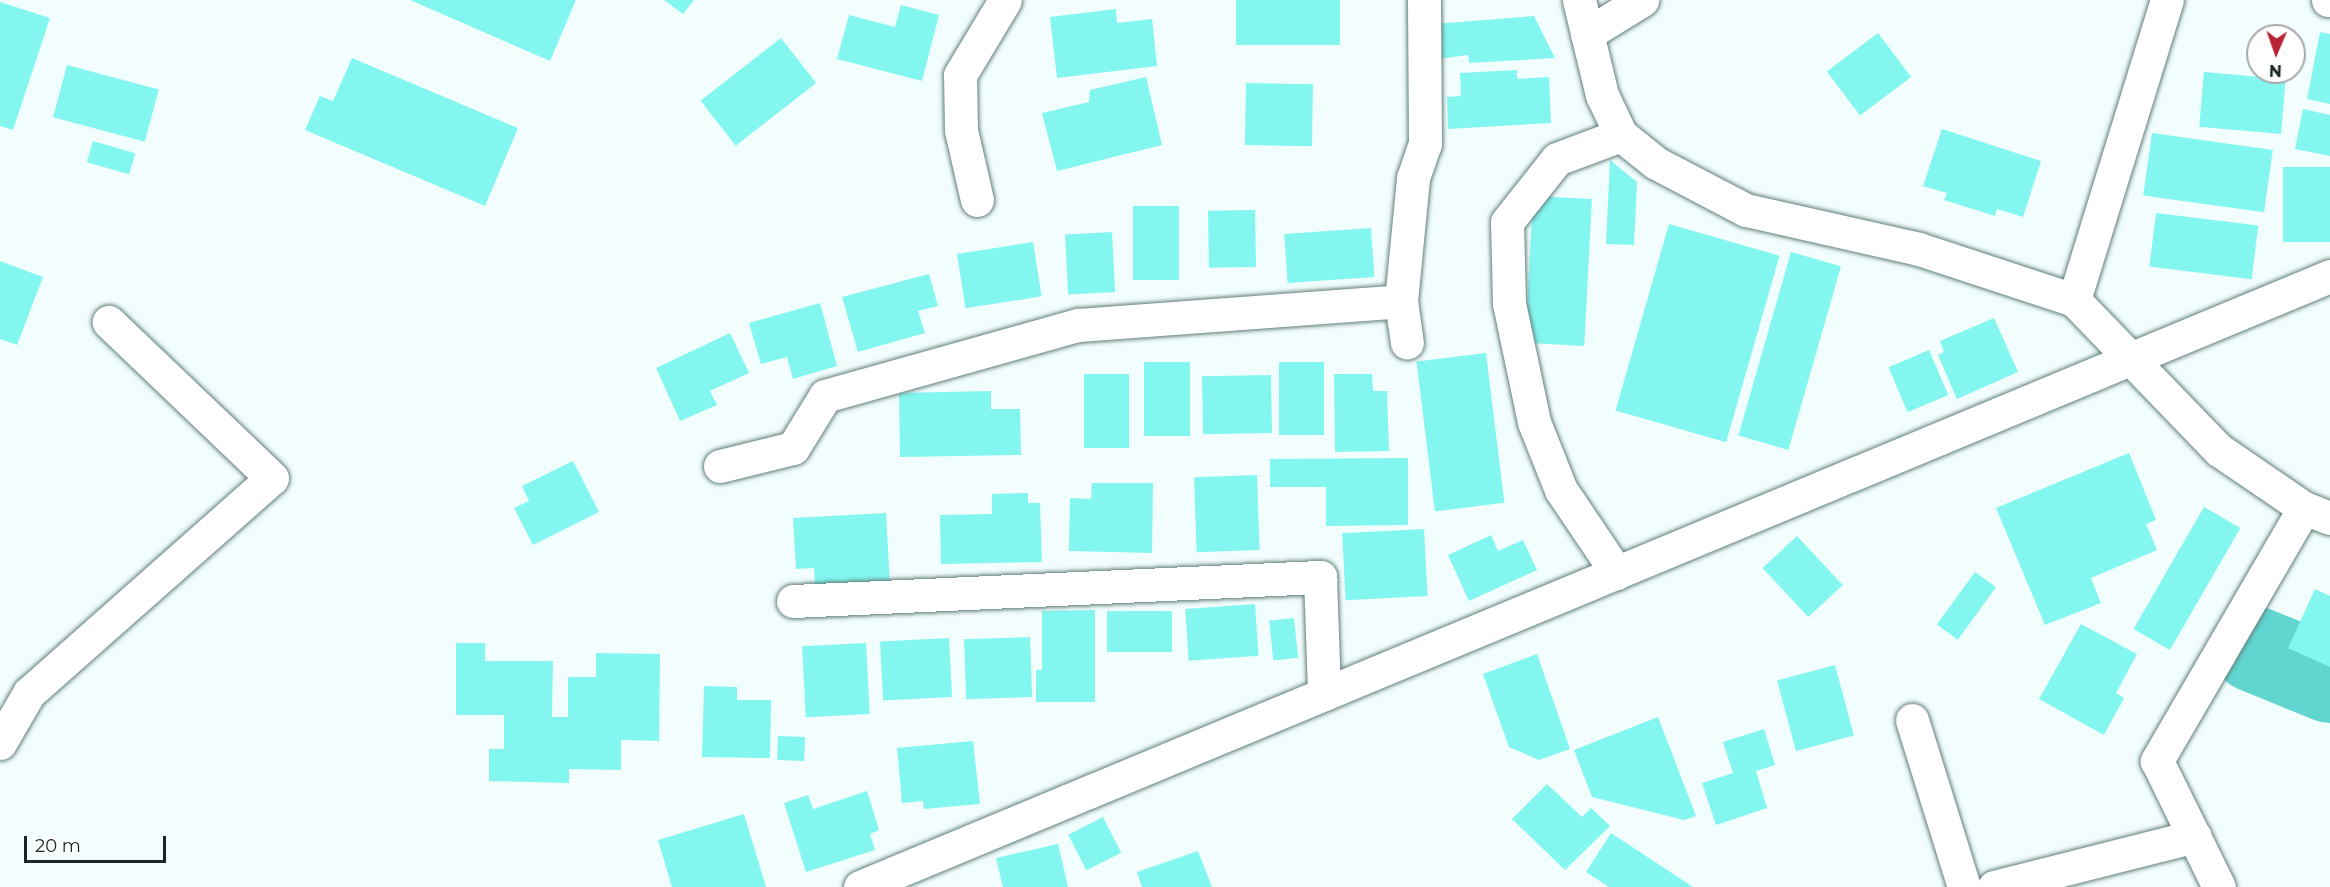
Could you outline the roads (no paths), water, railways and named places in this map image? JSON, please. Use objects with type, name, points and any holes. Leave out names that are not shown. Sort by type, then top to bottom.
[{"type":"street","points":[[977,200],[961,130],[960,75],[1005,0]]},
{"type":"street","points":[[1407,343],[1401,301],[1413,178],[1425,144],[1424,0]]},
{"type":"street","points":[[1579,0],[1602,95],[1621,135],[1656,163],[1746,210],[1919,249],[2074,300],[2219,450],[2317,513],[2157,761],[2218,887]]},
{"type":"street","points":[[1587,34],[1642,0]]},
{"type":"street","points":[[2074,300],[2167,0]]},
{"type":"street","points":[[1617,573],[1561,490],[1534,422],[1509,303],[1507,222],[1557,159],[1621,135]]},
{"type":"street","points":[[860,887],[2330,276]]},
{"type":"street","points":[[720,466],[793,448],[825,396],[1078,325],[1401,301]]},
{"type":"street","points":[[0,743],[29,693],[272,478],[109,322]]},
{"type":"street","points":[[793,601],[1320,577],[1324,694]]},
{"type":"street","points":[[1912,720],[1964,887]]},
{"type":"street","points":[[1994,887],[2195,836]]},
{"type":"waterway","points":[[2254,649],[2330,680]]}]
